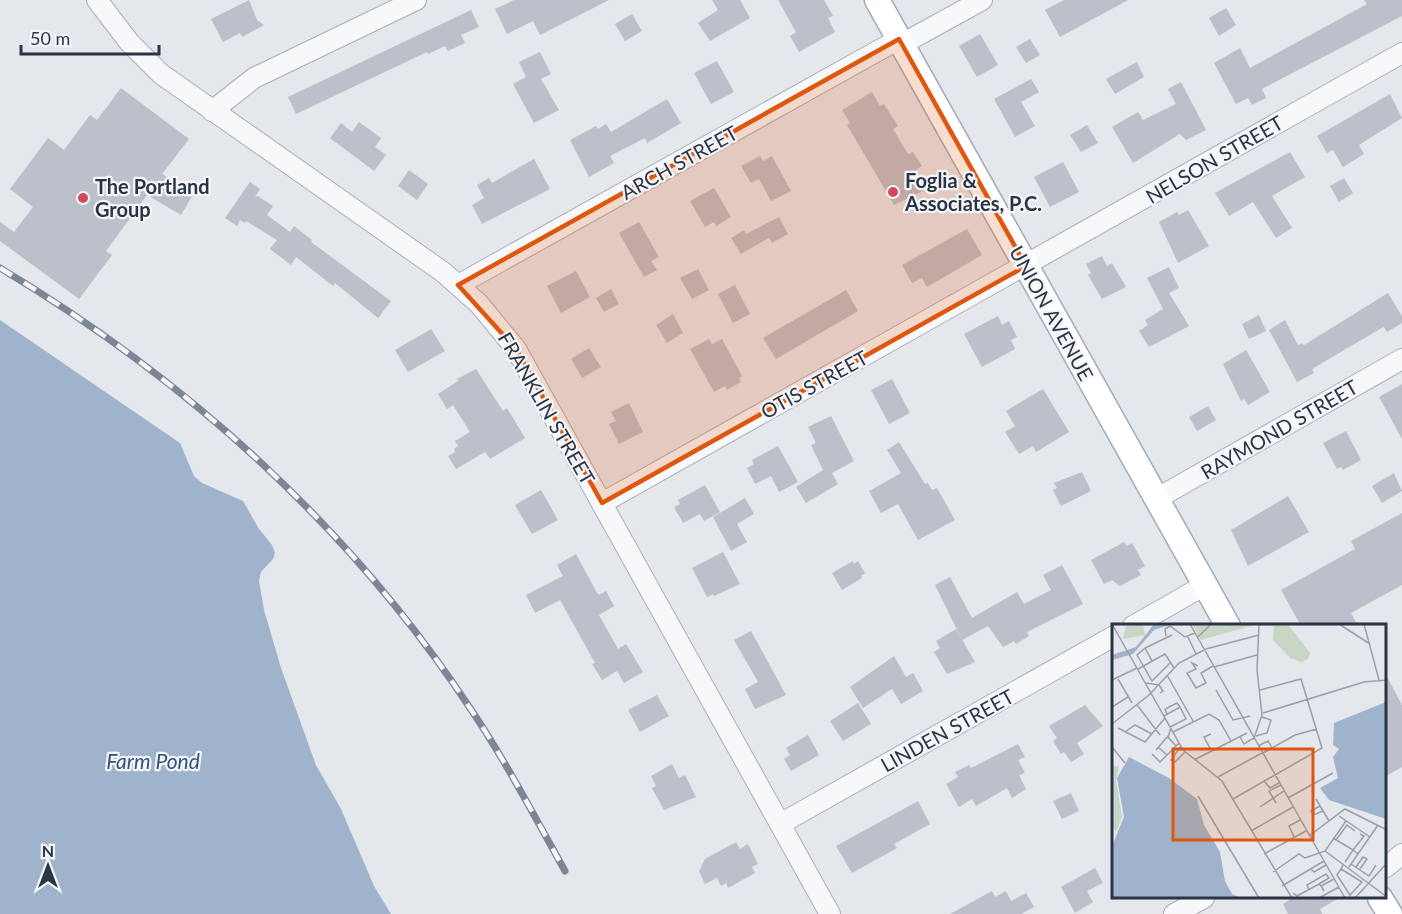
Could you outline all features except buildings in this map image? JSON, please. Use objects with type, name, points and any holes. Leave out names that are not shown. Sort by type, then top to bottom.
[{"type":"main road","name":"UNION AVENUE","points":[[877,0],[1227,624]]},
{"type":"main road","points":[[1381,899],[1390,914]]},
{"type":"street","name":"FRANKLIN STREET","points":[[97,0],[118,30],[147,61],[212,111],[458,285],[491,317],[516,349],[830,914]]},
{"type":"street","points":[[212,111],[254,78],[416,0]]},
{"type":"street","name":"ARCH STREET","points":[[458,285],[901,42],[982,0]]},
{"type":"street","name":"NELSON STREET","points":[[1026,266],[1402,53]]},
{"type":"street","name":"OTIS STREET","points":[[602,502],[1026,266]]},
{"type":"street","name":"RAYMOND STREET","points":[[1156,499],[1402,359]]},
{"type":"street","points":[[1136,624],[1205,585]]},
{"type":"street","name":"LINDEN STREET","points":[[780,824],[1112,637]]},
{"type":"street","points":[[1387,866],[1402,854]]},
{"type":"street","points":[[1174,914],[1200,899]]},
{"type":"highlighted area","points":[[899,39],[1026,266],[602,503],[516,349],[458,285]]},
{"type":"water","name":"Farm Pond","points":[[0,320],[180,443],[194,476],[202,483],[243,501],[259,529],[272,545],[275,553],[273,559],[261,572],[259,581],[264,610],[281,668],[316,765],[341,809],[374,886],[391,914],[0,914]]},
{"type":"railway","points":[[0,268],[69,312],[136,359],[200,409],[261,462],[319,520],[374,580],[425,644],[472,711],[565,871]]},
{"type":"place","name":"Foglia & Associates, P.C.","points":[[893,192]]},
{"type":"place","name":"The Portland Group","points":[[83,198]]}]
